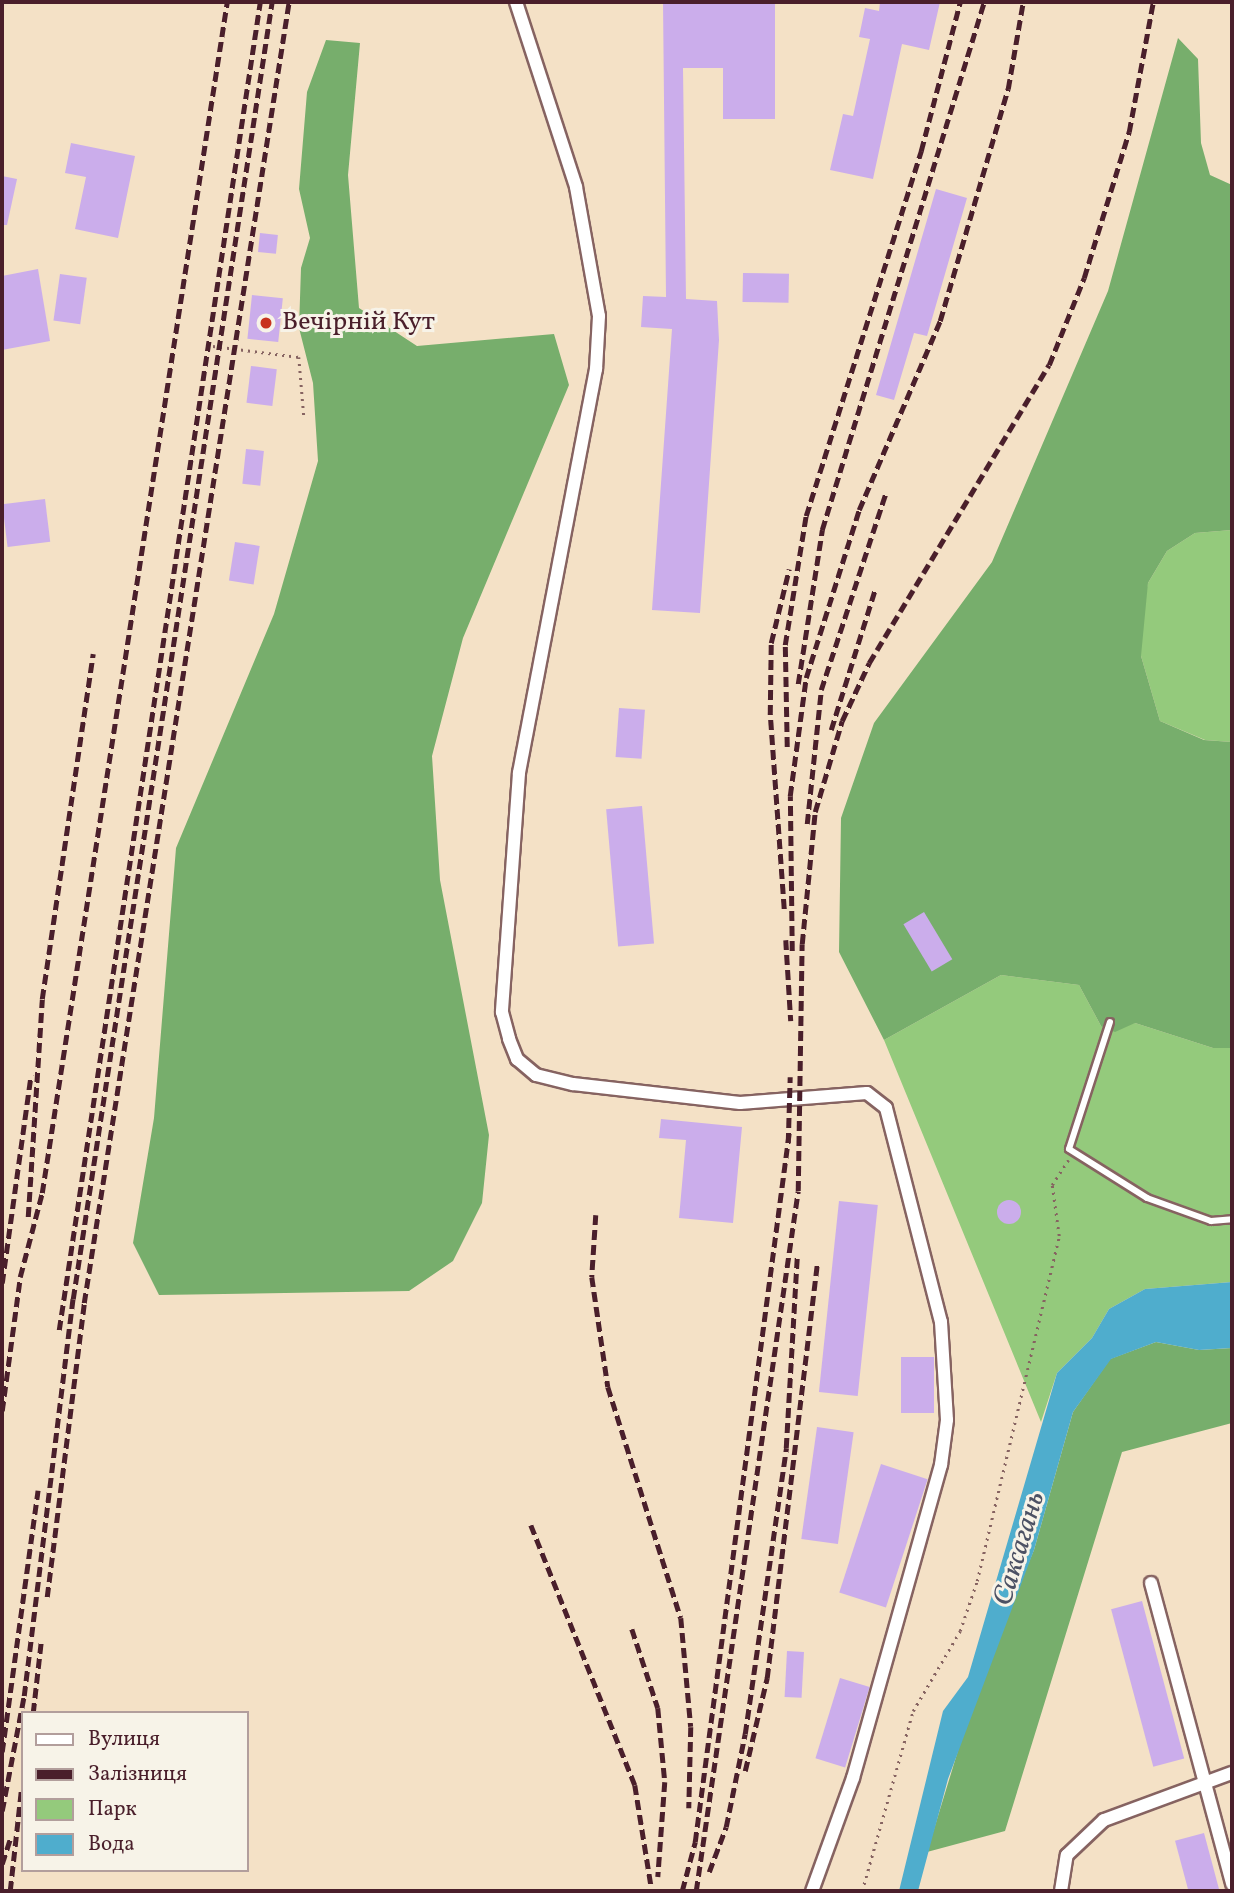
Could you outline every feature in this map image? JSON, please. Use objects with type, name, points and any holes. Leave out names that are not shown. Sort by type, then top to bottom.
[{"type":"street","points":[[516,2],[576,187],[599,316],[596,369],[519,773],[502,1012],[509,1039],[517,1059],[536,1075],[573,1084],[740,1103],[867,1093],[886,1108],[941,1322],[947,1420],[941,1465],[853,1778],[812,1891]]},
{"type":"street","points":[[1151,1583],[1232,1884]]},
{"type":"street","points":[[1061,1891],[1067,1855],[1104,1820],[1203,1780],[1232,1773]]},
{"type":"lane","points":[[1110,1022],[1069,1149],[1147,1198],[1211,1221],[1232,1219]]},
{"type":"path","points":[[213,346],[299,357],[304,417]]},
{"type":"path","points":[[862,1891],[913,1711],[960,1630],[977,1581],[1059,1236],[1052,1185],[1075,1154]]},
{"type":"green space","points":[[1178,38],[1198,59],[1201,143],[1210,175],[1232,185],[1232,530],[1195,533],[1167,551],[1148,583],[1141,656],[1160,721],[1204,740],[1232,742],[1232,1048],[1213,1048],[1135,1023],[1115,1032],[1101,1026],[1079,985],[1001,975],[884,1040],[839,952],[841,818],[874,723],[992,562],[1108,291]]},
{"type":"green space","points":[[326,40],[360,43],[348,175],[359,308],[417,346],[554,334],[569,385],[463,638],[432,756],[440,880],[489,1135],[482,1203],[453,1261],[409,1291],[159,1295],[133,1243],[154,1118],[176,848],[274,614],[318,461],[313,383],[299,328],[301,268],[310,238],[299,189],[307,92]]},
{"type":"green space","points":[[1232,530],[1232,742],[1205,740],[1160,721],[1141,656],[1140,618],[1148,583],[1167,551],[1195,533]]},
{"type":"green space","points":[[1001,975],[1079,985],[1101,1026],[1135,1023],[1213,1048],[1232,1048],[1232,1282],[1145,1289],[1109,1309],[1092,1338],[1057,1373],[1041,1422],[884,1040]]},
{"type":"green space","points":[[1156,1342],[1199,1350],[1232,1348],[1232,1423],[1122,1452],[1005,1831],[927,1852],[979,1682],[1034,1550],[1073,1412],[1110,1359]]},
{"type":"water","name":"Саксагань","points":[[1232,1282],[1232,1348],[1199,1350],[1156,1342],[1111,1359],[1073,1412],[1034,1550],[948,1779],[918,1891],[899,1891],[943,1711],[968,1677],[1057,1373],[1092,1338],[1109,1309],[1145,1289]]},
{"type":"building","points":[[663,2],[775,2],[775,119],[723,119],[723,68],[683,68],[686,299],[717,301],[719,340],[700,613],[652,610],[672,329],[641,327],[643,296],[666,297]]},
{"type":"building","points":[[880,2],[940,2],[929,50],[902,44],[873,179],[830,170],[843,114],[853,116],[870,39],[859,37],[865,8],[879,11]]},
{"type":"building","points":[[71,143],[135,156],[118,238],[75,229],[86,177],[65,173]]},
{"type":"building","points":[[2,176],[17,179],[7,225],[2,225]]},
{"type":"building","points":[[936,189],[967,198],[927,336],[914,333],[894,400],[876,395]]},
{"type":"building","points":[[260,233],[278,235],[276,254],[258,252]]},
{"type":"building","points":[[38,269],[50,341],[2,350],[2,276]]},
{"type":"building","points":[[743,273],[789,274],[788,303],[742,302]]},
{"type":"building","points":[[60,274],[87,278],[80,324],[53,321]]},
{"type":"building","points":[[252,295],[283,298],[278,342],[247,339]]},
{"type":"building","points":[[251,366],[277,369],[272,406],[246,403]]},
{"type":"building","points":[[246,449],[264,451],[260,486],[242,484]]},
{"type":"building","points":[[45,499],[50,542],[8,547],[2,504]]},
{"type":"building","points":[[235,542],[260,546],[254,584],[229,581]]},
{"type":"building","points":[[619,708],[645,710],[642,759],[616,757]]},
{"type":"building","points":[[642,806],[654,943],[618,947],[606,809]]},
{"type":"building","points":[[924,912],[952,959],[932,972],[903,924]]},
{"type":"building","points":[[661,1119],[742,1127],[733,1223],[679,1218],[686,1140],[659,1138]]},
{"type":"building","points":[[1009,1200],[1018,1203],[1021,1212],[1018,1221],[1009,1224],[1000,1221],[997,1212],[1000,1203]]},
{"type":"building","points":[[839,1201],[878,1205],[858,1396],[819,1392]]},
{"type":"building","points":[[901,1357],[934,1357],[934,1413],[901,1413]]},
{"type":"building","points":[[817,1427],[854,1432],[838,1544],[801,1539]]},
{"type":"building","points":[[881,1464],[928,1479],[886,1608],[839,1592]]},
{"type":"building","points":[[1142,1601],[1184,1758],[1153,1767],[1111,1609]]},
{"type":"building","points":[[787,1651],[804,1652],[802,1698],[785,1697]]},
{"type":"building","points":[[840,1678],[870,1687],[845,1767],[815,1758]]},
{"type":"building","points":[[1204,1833],[1220,1891],[1188,1891],[1175,1841]]},
{"type":"railway","points":[[2,1411],[20,1277],[42,1193],[227,2]]},
{"type":"railway","points":[[59,1330],[260,2]]},
{"type":"railway","points":[[21,1711],[73,1299],[272,2]]},
{"type":"railway","points":[[47,1597],[84,1303],[289,2]]},
{"type":"railway","points":[[787,747],[785,645],[806,516],[921,151],[960,2]]},
{"type":"railway","points":[[798,684],[822,530],[984,2]]},
{"type":"railway","points":[[792,951],[790,796],[806,678],[859,510],[940,321],[1008,89],[1023,2]]},
{"type":"railway","points":[[696,1891],[798,1191],[802,944],[815,812],[842,721],[869,663],[1049,365],[1084,278],[1129,132],[1153,2]]},
{"type":"railway","points":[[807,824],[821,690],[886,492]]},
{"type":"railway","points":[[784,909],[770,715],[771,643],[789,569]]},
{"type":"railway","points":[[831,730],[875,590]]},
{"type":"railway","points":[[28,1217],[42,999],[93,654]]},
{"type":"railway","points":[[786,940],[791,1021]]},
{"type":"railway","points":[[2,1283],[31,1075]]},
{"type":"railway","points":[[788,1143],[790,1077]]},
{"type":"railway","points":[[682,1891],[695,1842],[789,1133]]},
{"type":"railway","points":[[596,1215],[592,1277],[608,1387],[681,1618],[691,1727],[689,1808]]},
{"type":"railway","points":[[709,1872],[726,1827],[745,1734],[786,1448],[797,1257]]},
{"type":"railway","points":[[745,1771],[767,1678],[817,1264]]},
{"type":"railway","points":[[2,1752],[38,1490]]},
{"type":"railway","points":[[531,1525],[635,1785],[652,1891]]},
{"type":"railway","points":[[632,1629],[658,1708],[665,1782],[658,1877]]},
{"type":"railway","points":[[33,1711],[41,1642]]},
{"type":"railway","points":[[2,1811],[21,1712]]},
{"type":"railway","points":[[10,1891],[21,1792]]},
{"type":"railway","points":[[2,1864],[10,1839]]},
{"type":"place","name":"Вечірній Кут","points":[[266,323]]}]
